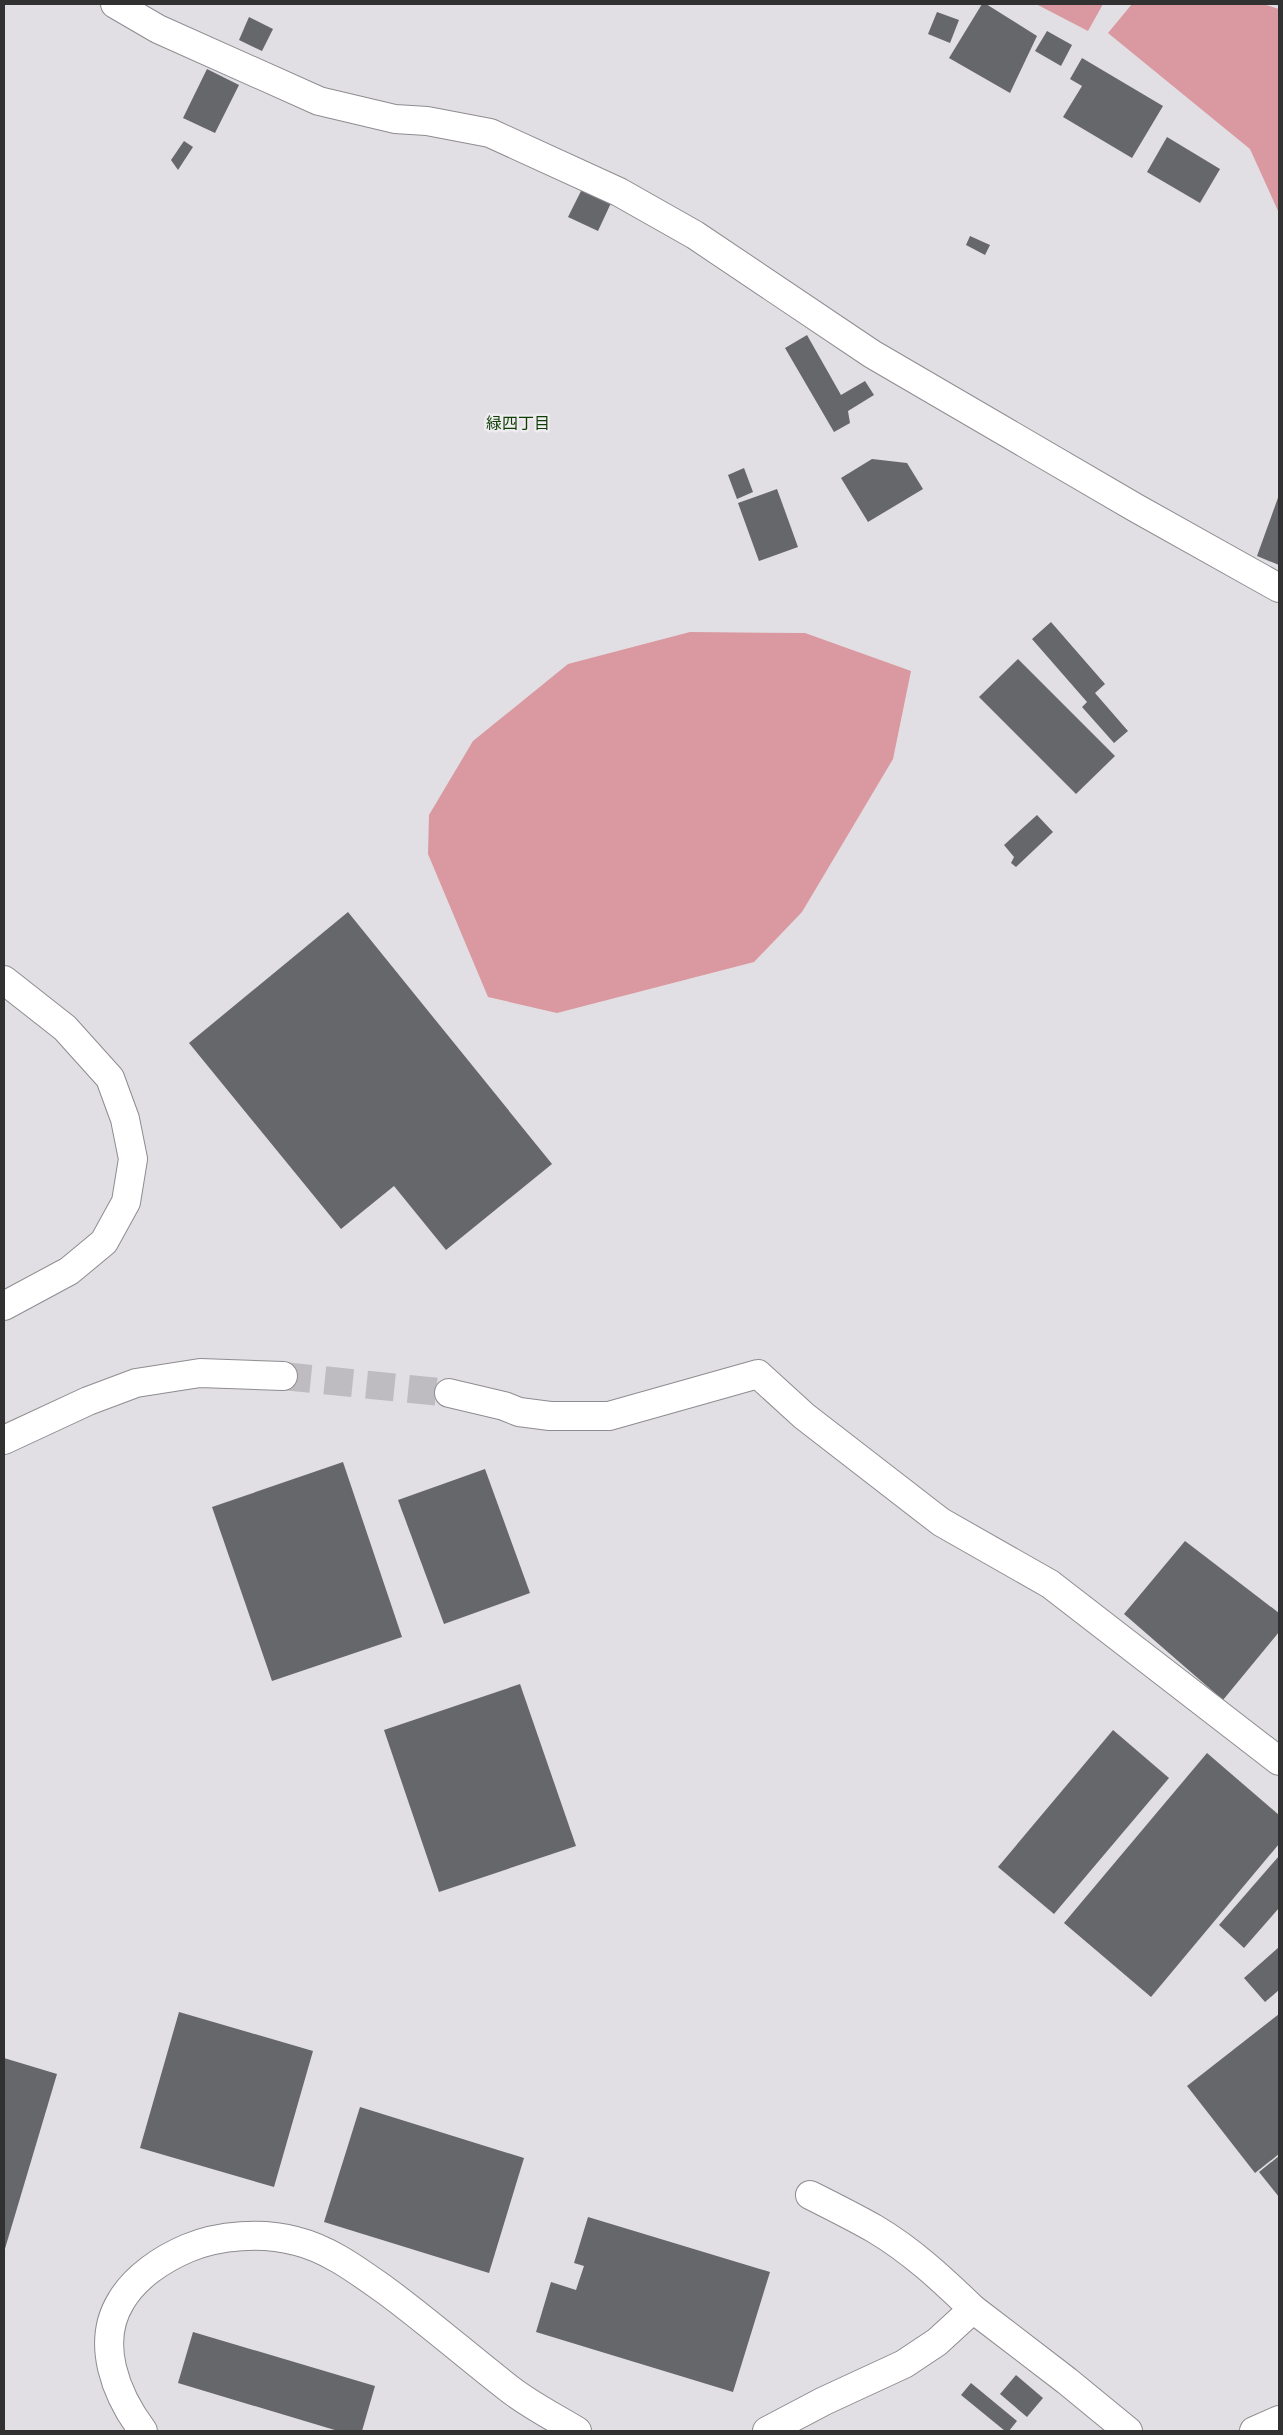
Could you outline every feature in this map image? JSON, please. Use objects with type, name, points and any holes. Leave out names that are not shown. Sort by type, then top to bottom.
[{"type":"street","points":[[114,4],[158,29],[319,101],[395,119],[427,121],[490,133],[619,192],[695,235],[872,354],[1136,508],[1279,588]]},
{"type":"street","points":[[4,980],[65,1028],[110,1078],[125,1119],[133,1159],[126,1202],[104,1242],[68,1271],[4,1306]]},
{"type":"street","points":[[4,1440],[88,1401],[136,1383],[200,1373],[283,1376]]},
{"type":"street","points":[[450,1393],[504,1406],[519,1412],[550,1416],[609,1416],[758,1374],[804,1416],[942,1522],[1050,1584],[1279,1761]]},
{"type":"street","points":[[810,2195],[875,2229],[904,2249],[939,2276],[973,2309],[1067,2381],[1128,2431]]},
{"type":"street","points":[[143,2431],[126,2405],[111,2367],[109,2336],[112,2321],[125,2294],[172,2255],[194,2246],[233,2238],[264,2237],[296,2240],[327,2253],[366,2277],[414,2312],[509,2389],[577,2431]]},
{"type":"street","points":[[767,2431],[824,2401],[904,2364],[937,2342],[973,2309]]},
{"type":"street","points":[[1254,2431],[1279,2420]]},
{"type":"shaded area","points":[[1036,4],[1103,4],[1088,31]]},
{"type":"shaded area","points":[[1132,4],[1263,4],[1279,9],[1279,213],[1250,149],[1108,33]]},
{"type":"shaded area","points":[[690,632],[805,633],[911,671],[893,759],[802,912],[754,962],[557,1013],[488,997],[428,854],[429,815],[473,741],[568,664]]},
{"type":"building","points":[[982,4],[986,4],[1037,36],[1010,93],[949,58]]},
{"type":"building","points":[[937,12],[959,20],[950,43],[928,34]]},
{"type":"building","points":[[249,17],[273,29],[262,51],[239,40]]},
{"type":"building","points":[[1047,31],[1072,45],[1061,66],[1035,51]]},
{"type":"building","points":[[1082,58],[1163,106],[1132,158],[1063,117],[1082,86],[1070,79]]},
{"type":"building","points":[[207,69],[239,85],[215,133],[183,118]]},
{"type":"building","points":[[1167,137],[1220,169],[1200,203],[1147,172]]},
{"type":"building","points":[[184,141],[193,147],[178,170],[171,160]]},
{"type":"building","points":[[582,189],[611,203],[598,231],[568,217]]},
{"type":"building","points":[[970,236],[990,245],[985,255],[966,245]]},
{"type":"building","points":[[807,335],[841,395],[865,381],[874,395],[848,411],[850,423],[834,432],[785,348]]},
{"type":"building","points":[[872,459],[907,463],[923,489],[868,522],[841,478]]},
{"type":"building","points":[[744,468],[753,492],[737,499],[728,475]]},
{"type":"building","points":[[777,489],[798,547],[759,561],[738,503]]},
{"type":"building","points":[[1279,495],[1279,565],[1257,556]]},
{"type":"building","points":[[1051,622],[1105,684],[1095,693],[1128,731],[1114,743],[1082,707],[1087,702],[1032,639]]},
{"type":"building","points":[[1018,659],[1115,756],[1076,794],[979,697]]},
{"type":"building","points":[[1037,815],[1053,832],[1016,867],[1011,863],[1014,857],[1004,845]]},
{"type":"building","points":[[348,912],[552,1164],[446,1250],[394,1186],[341,1229],[189,1043]]},
{"type":"building","points":[[343,1462],[402,1637],[272,1681],[212,1507]]},
{"type":"building","points":[[485,1469],[530,1593],[444,1624],[398,1500]]},
{"type":"building","points":[[1185,1541],[1279,1613],[1279,1632],[1223,1700],[1124,1614]]},
{"type":"building","points":[[520,1684],[576,1846],[439,1892],[384,1730]]},
{"type":"building","points":[[1113,1730],[1169,1778],[1054,1914],[998,1867]]},
{"type":"building","points":[[1207,1753],[1279,1815],[1279,1844],[1151,1997],[1064,1923]]},
{"type":"building","points":[[1279,1856],[1279,1908],[1244,1948],[1219,1925]]},
{"type":"building","points":[[1279,1947],[1279,1990],[1265,2002],[1244,1978]]},
{"type":"building","points":[[179,2012],[313,2051],[274,2187],[140,2148]]},
{"type":"building","points":[[1279,2014],[1279,2154],[1255,2173],[1187,2086]]},
{"type":"building","points":[[4,2058],[57,2074],[4,2252]]},
{"type":"building","points":[[360,2107],[524,2158],[489,2273],[324,2222]]},
{"type":"building","points":[[1279,2156],[1279,2197],[1259,2172]]},
{"type":"building","points":[[588,2217],[770,2272],[733,2392],[536,2332],[551,2282],[576,2290],[584,2266],[574,2263]]},
{"type":"building","points":[[193,2332],[375,2386],[362,2431],[338,2431],[178,2383]]},
{"type":"building","points":[[1016,2375],[1043,2398],[1027,2417],[1000,2394]]},
{"type":"building","points":[[971,2383],[1017,2421],[1009,2431],[1005,2431],[961,2395]]},
{"type":"tunnel","points":[[283,1376],[449,1393]]},
{"type":"district","name":"緑四丁目","points":[[518,423]]}]
